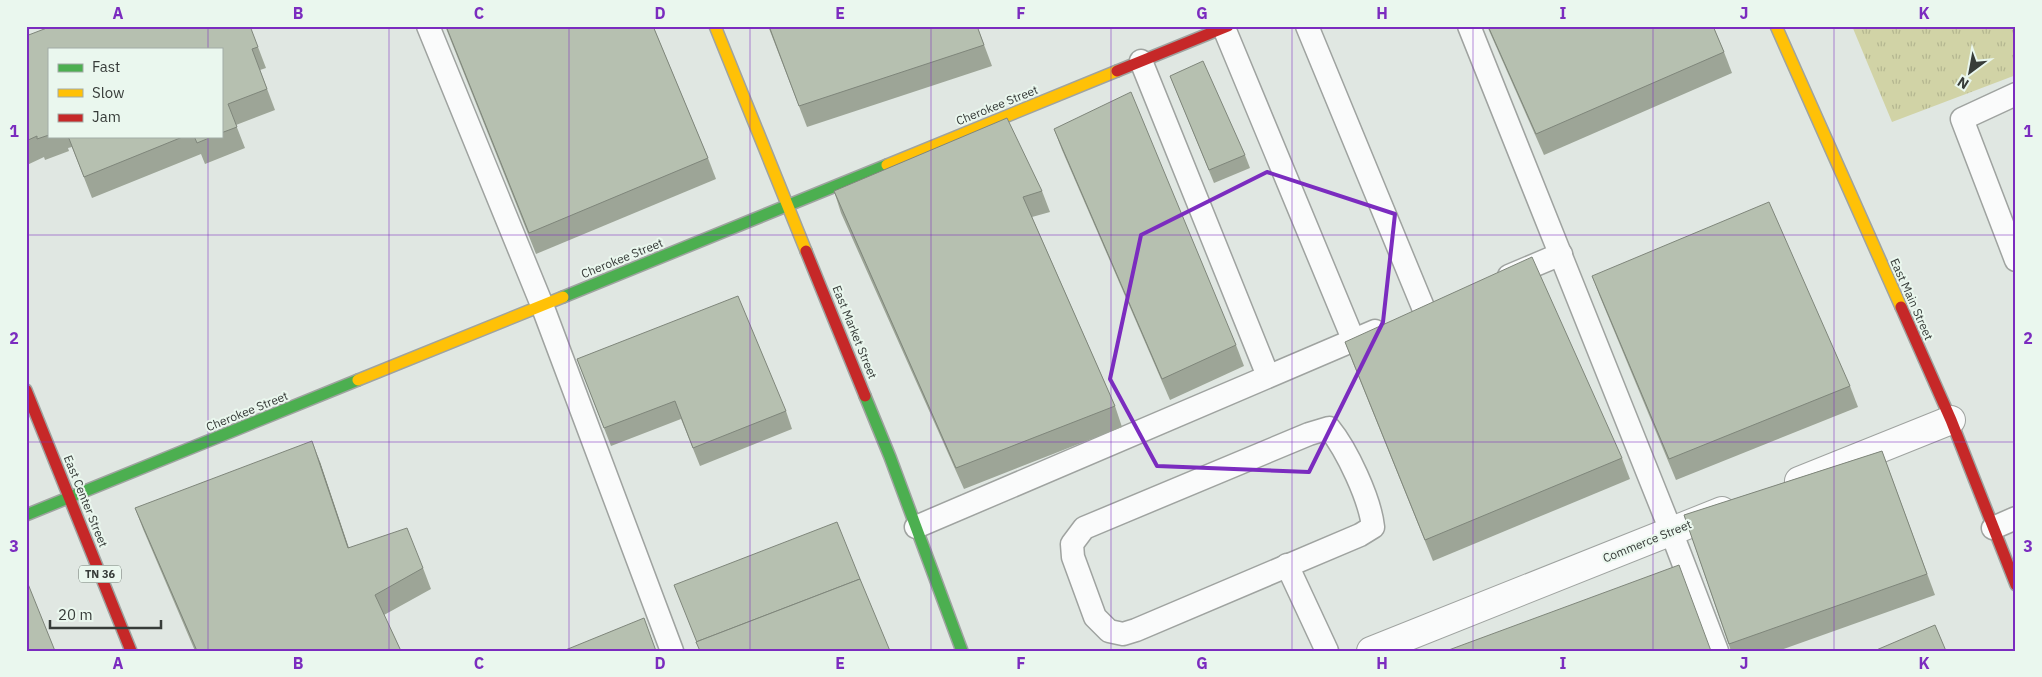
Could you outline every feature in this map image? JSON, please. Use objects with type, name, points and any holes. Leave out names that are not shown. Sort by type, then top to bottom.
[{"type":"main road","name":"East Market Street","points":[[715,26],[890,457],[962,651]]},
{"type":"main road","name":"East Main Street","points":[[1776,26],[1951,420],[2016,585]]},
{"type":"main road","name":"Cherokee Street","points":[[26,516],[1226,27]]},
{"type":"main road","name":"East Center Street","points":[[26,390],[131,651]]},
{"type":"street","points":[[1780,488],[1951,420]]},
{"type":"street","name":"Commerce Street","points":[[1371,651],[1744,503]]},
{"type":"lane","points":[[428,26],[542,305],[672,651]]},
{"type":"lane","points":[[916,527],[1352,340],[1418,314],[1307,26]]},
{"type":"lane","points":[[1469,26],[1671,531],[1717,651]]},
{"type":"lane","points":[[1226,27],[1352,340]]},
{"type":"lane","points":[[1141,62],[1268,376]]},
{"type":"lane","points":[[2016,94],[1962,119],[2016,260]]},
{"type":"lane","points":[[1488,285],[1560,254]]},
{"type":"lane","points":[[1329,428],[1341,442],[1371,512],[1373,527],[1360,535],[1287,565],[1123,634],[1109,631],[1095,618],[1073,557],[1072,544],[1084,528],[1309,434],[1329,428]]},
{"type":"lane","points":[[1993,528],[2016,518]]},
{"type":"lane","points":[[1287,565],[1327,651]]},
{"type":"highlighted area","points":[[1267,172],[1395,214],[1383,322],[1309,472],[1157,466],[1110,379],[1141,235]]},
{"type":"green space","points":[[1852,26],[2016,26],[2016,75],[1892,122]]},
{"type":"building","points":[[52,26],[250,26],[258,47],[252,49],[267,89],[228,104],[237,127],[222,133],[222,48],[48,48],[48,135],[37,139],[37,136],[26,141],[26,36]]},
{"type":"building","points":[[446,26],[653,26],[708,158],[529,233]]},
{"type":"building","points":[[769,26],[977,26],[984,45],[799,106]]},
{"type":"building","points":[[1488,26],[1713,26],[1724,52],[1536,134]]},
{"type":"building","points":[[1203,61],[1245,155],[1209,170],[1170,76]]},
{"type":"building","points":[[1131,92],[1236,345],[1162,379],[1054,129]]},
{"type":"building","points":[[1007,118],[1042,191],[1023,197],[1115,406],[956,468],[834,191]]},
{"type":"building","points":[[69,138],[180,138],[84,177]]},
{"type":"building","points":[[195,138],[209,138],[197,143]]},
{"type":"building","points":[[1769,202],[1850,386],[1669,459],[1592,276]]},
{"type":"building","points":[[1532,257],[1622,458],[1425,540],[1345,342]]},
{"type":"building","points":[[738,296],[786,411],[693,448],[675,401],[604,428],[577,359]]},
{"type":"building","points":[[312,441],[348,548],[407,528],[423,568],[375,595],[401,651],[197,651],[135,508]]},
{"type":"building","points":[[1882,451],[1927,574],[1729,644],[1684,515]]},
{"type":"building","points":[[837,522],[860,579],[697,642],[674,585]]},
{"type":"building","points":[[1679,565],[1711,651],[1446,651]]},
{"type":"building","points":[[26,579],[55,651],[26,651]]},
{"type":"building","points":[[860,579],[890,651],[700,651],[696,642]]},
{"type":"building","points":[[644,618],[656,651],[563,651]]},
{"type":"building","points":[[1935,625],[1946,651],[1874,651]]},
{"type":"traffic: fast","points":[[563,297],[887,165]]},
{"type":"traffic: fast","points":[[26,515],[358,380]]},
{"type":"traffic: fast","points":[[865,396],[890,457],[962,651]]},
{"type":"traffic: slow","points":[[715,26],[806,251]]},
{"type":"traffic: slow","points":[[1776,26],[1901,307]]},
{"type":"traffic: slow","points":[[887,165],[1117,71]]},
{"type":"traffic: slow","points":[[358,380],[563,297]]},
{"type":"traffic: jam","points":[[1117,71],[1228,26]]},
{"type":"traffic: jam","points":[[806,251],[865,396]]},
{"type":"traffic: jam","points":[[1901,307],[1951,420],[2016,585]]},
{"type":"traffic: jam","points":[[26,390],[131,651]]}]
